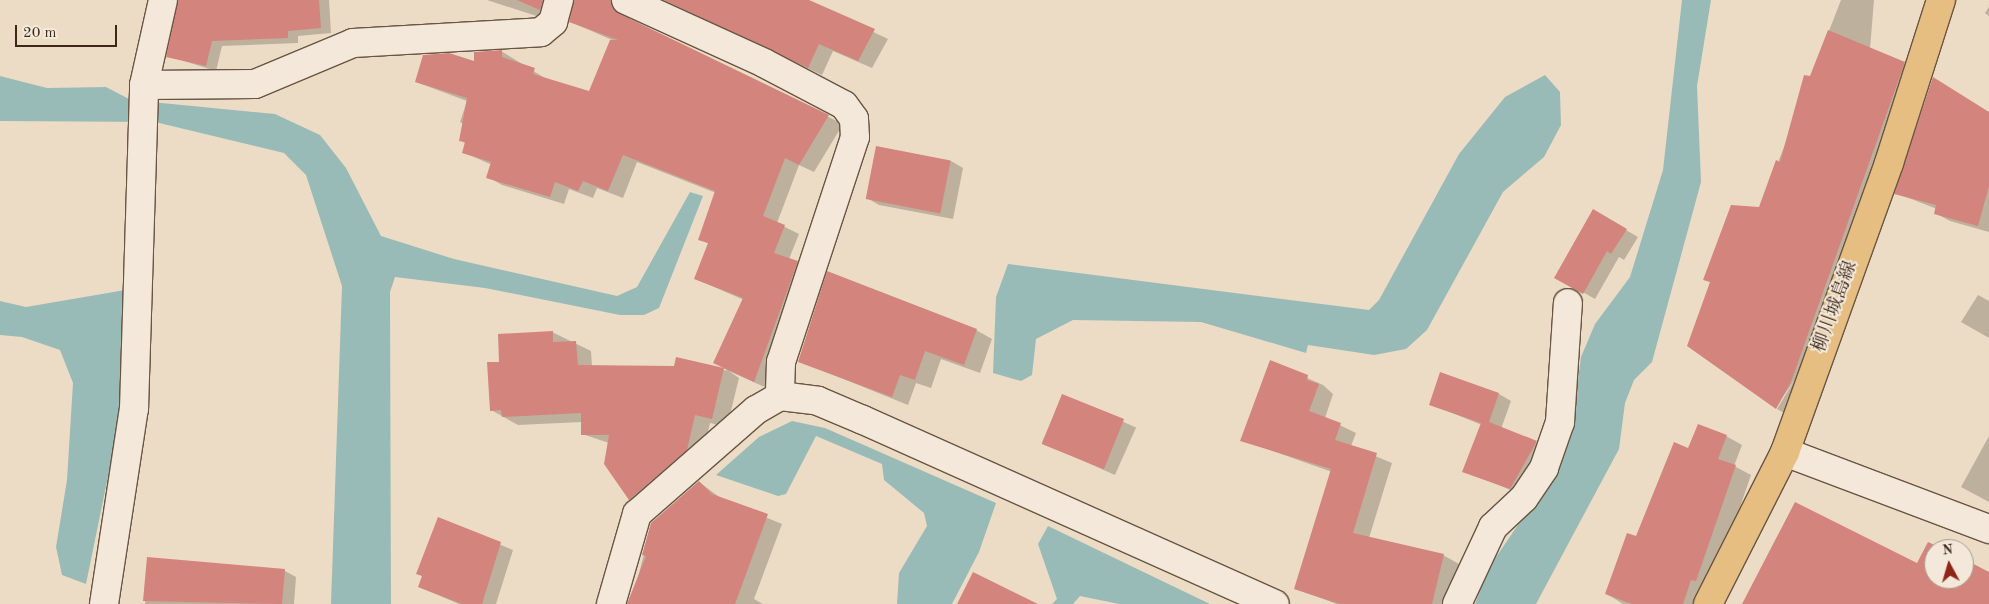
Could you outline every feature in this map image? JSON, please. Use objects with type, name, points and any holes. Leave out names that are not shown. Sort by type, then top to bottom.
[{"type":"main road","name":"柳川城島線","points":[[1708,604],[1785,452],[1889,163],[1941,0]]},
{"type":"street","points":[[104,604],[134,408],[144,85],[163,0]]},
{"type":"street","points":[[144,85],[255,84],[353,43],[541,32],[553,22],[559,0]]},
{"type":"street","points":[[626,0],[772,68],[844,105],[854,119],[856,137],[781,362],[780,396]]},
{"type":"street","points":[[1458,604],[1493,527],[1524,498],[1544,468],[1560,422],[1568,303]]},
{"type":"street","points":[[610,604],[637,514],[756,410],[780,396],[818,401],[864,420],[1275,604]]},
{"type":"street","points":[[1785,452],[1989,529]]},
{"type":"water","points":[[1682,0],[1711,0],[1697,86],[1701,182],[1652,362],[1634,380],[1625,403],[1619,449],[1536,604],[1475,604],[1488,569],[1556,469],[1572,424],[1581,357],[1595,324],[1630,277],[1663,170]]},
{"type":"water","points":[[1545,75],[1560,92],[1561,125],[1544,157],[1503,192],[1427,330],[1406,349],[1374,355],[1308,345],[1306,353],[1201,322],[1073,320],[1036,339],[1032,375],[1021,381],[993,373],[996,297],[1008,264],[1369,310],[1379,300],[1459,154],[1505,97]]},
{"type":"water","points":[[0,76],[47,88],[106,87],[131,100],[275,114],[320,135],[346,168],[381,236],[454,259],[617,296],[637,287],[690,192],[703,196],[659,308],[644,315],[620,315],[485,288],[395,277],[390,292],[391,604],[331,604],[342,286],[306,175],[284,153],[155,122],[0,121]]},
{"type":"water","points":[[131,289],[122,408],[86,584],[62,575],[56,547],[67,480],[73,383],[60,350],[22,337],[0,335],[0,301],[26,307]]},
{"type":"water","points":[[792,421],[825,428],[996,503],[979,552],[952,604],[897,604],[899,573],[927,526],[924,513],[884,480],[882,464],[816,436],[786,494],[778,496],[716,475],[759,437]]},
{"type":"water","points":[[1048,526],[1210,604],[1119,604],[1080,596],[1073,604],[1052,604],[1057,599],[1038,544]]},
{"type":"building","points":[[178,0],[319,0],[321,28],[288,31],[288,38],[212,41],[206,66],[166,57]]},
{"type":"building","points":[[517,0],[543,0],[540,10]]},
{"type":"building","points":[[574,0],[611,0],[620,14],[829,115],[799,165],[785,158],[763,216],[785,225],[774,253],[798,261],[754,382],[713,363],[743,298],[694,279],[708,243],[698,240],[715,191],[623,155],[608,191],[583,181],[578,191],[555,182],[550,197],[486,178],[491,162],[462,153],[465,142],[459,141],[467,98],[415,82],[423,55],[449,53],[474,61],[474,52],[502,50],[502,57],[535,68],[533,74],[589,91],[610,40],[618,40],[569,22]]},
{"type":"building","points":[[664,0],[809,0],[875,29],[858,61],[819,44],[808,68]]},
{"type":"building","points":[[1828,30],[1905,62],[1791,382],[1776,409],[1687,346],[1710,282],[1703,280],[1731,205],[1759,207],[1776,160],[1780,162],[1804,75],[1810,76]]},
{"type":"building","points":[[1933,77],[1989,112],[1989,186],[1978,226],[1934,214],[1936,205],[1894,194]]},
{"type":"building","points":[[876,146],[951,161],[940,214],[866,199]]},
{"type":"building","points":[[1593,209],[1627,229],[1611,254],[1607,251],[1583,294],[1554,278]]},
{"type":"building","points":[[827,271],[977,329],[964,365],[925,351],[915,380],[900,375],[892,397],[798,362]]},
{"type":"building","points":[[553,331],[553,342],[576,341],[578,365],[674,366],[676,357],[724,368],[712,419],[695,415],[687,450],[629,500],[604,464],[609,435],[581,435],[581,413],[502,417],[501,410],[490,411],[487,362],[499,362],[498,334]]},
{"type":"building","points":[[1270,360],[1308,375],[1307,380],[1319,384],[1309,411],[1341,423],[1335,440],[1377,453],[1353,533],[1444,554],[1432,604],[1340,604],[1294,589],[1331,469],[1240,441]]},
{"type":"building","points":[[1440,372],[1499,393],[1489,422],[1537,441],[1510,489],[1462,472],[1481,423],[1429,405]]},
{"type":"building","points":[[1062,394],[1124,419],[1104,469],[1042,444]]},
{"type":"building","points":[[1698,424],[1727,435],[1718,459],[1736,465],[1696,581],[1691,580],[1683,604],[1632,604],[1605,594],[1627,533],[1636,536],[1674,442],[1688,448]]},
{"type":"building","points":[[699,481],[712,494],[768,514],[735,604],[627,604],[646,556],[642,555],[651,523]]},
{"type":"building","points":[[1795,502],[1917,563],[1924,550],[1924,589],[1974,589],[1974,564],[1989,572],[1989,604],[1742,604]]},
{"type":"building","points":[[438,517],[501,542],[482,604],[462,604],[418,587],[422,576],[416,574]]},
{"type":"building","points":[[147,557],[285,569],[282,604],[143,601]]},
{"type":"building","points":[[973,572],[1038,604],[957,604]]}]
